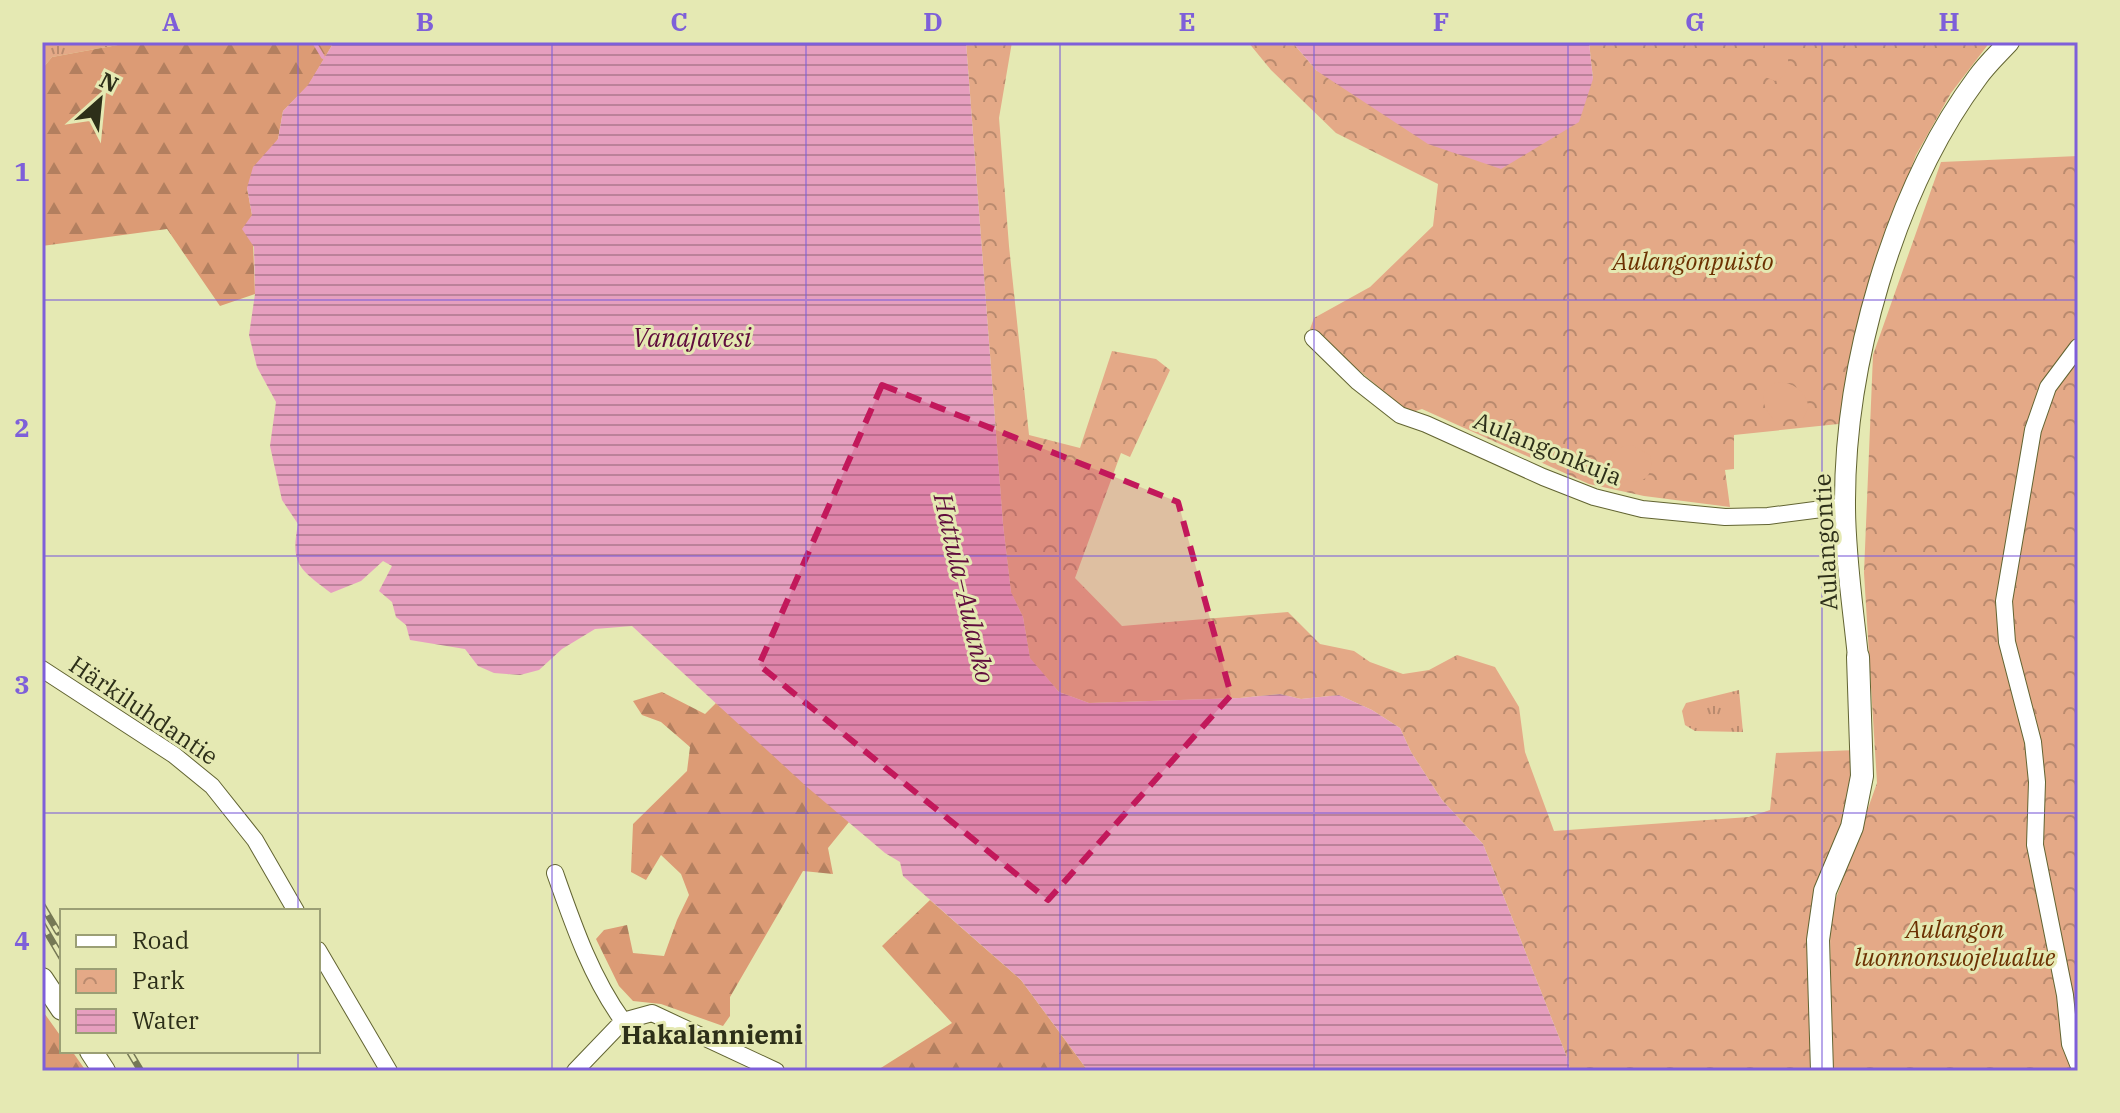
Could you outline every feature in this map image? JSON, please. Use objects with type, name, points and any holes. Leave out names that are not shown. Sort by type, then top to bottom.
[{"type":"main road","name":"Aulangontie","points":[[1822,1071],[1818,940],[1825,891],[1852,827],[1862,776],[1858,657]]},
{"type":"main road","points":[[42,979],[60,1006]]},
{"type":"main road","points":[[92,1053],[104,1071]]},
{"type":"street","name":"Aulangontie","points":[[1858,657],[1845,506],[1849,423],[1868,326],[1907,206],[1937,141],[1977,77],[2009,42]]},
{"type":"street","name":"Aulangonkuja","points":[[1313,338],[1358,382],[1400,415],[1594,497],[1642,509],[1725,517],[1768,516],[1845,506]]},
{"type":"street","points":[[2078,347],[2048,387],[2033,430],[2004,601],[2007,642],[2033,742],[2037,782],[2035,845],[2065,995],[2070,1044],[2078,1064]]},
{"type":"street","name":"Härkiluhdantie","points":[[42,669],[174,755],[212,786],[255,840],[295,909]]},
{"type":"street","points":[[555,873],[601,987],[623,1021]]},
{"type":"street","points":[[320,953],[389,1071]]},
{"type":"street","points":[[575,1071],[623,1021],[652,1013],[776,1071]]},
{"type":"highlighted area","points":[[882,385],[1178,502],[1231,695],[1048,900],[759,665]]},
{"type":"green space","points":[[42,42],[134,42],[52,57],[42,69]]},
{"type":"green space","points":[[134,42],[334,42],[308,86],[283,111],[278,139],[247,188],[252,215],[255,294],[220,306],[167,229],[42,246],[42,69],[52,57]]},
{"type":"green space","points":[[966,42],[1012,42],[999,118],[1029,435],[1080,448],[1112,351],[1156,359],[1170,370],[1130,457],[1121,453],[1075,578],[1122,626],[1288,612],[1320,644],[1354,651],[1370,662],[1403,674],[1429,670],[1457,655],[1495,667],[1519,707],[1525,752],[1554,831],[1749,817],[1770,810],[1776,753],[1857,750],[1846,814],[1819,882],[1808,930],[1815,1026],[1813,1071],[1570,1071],[1483,844],[1442,800],[1411,752],[1400,728],[1372,710],[1339,695],[1301,699],[1280,694],[1089,703],[1059,692],[1030,659],[1023,617],[1011,593],[1003,524]]},
{"type":"green space","name":"Aulangonpuisto","points":[[1248,42],[1292,42],[1317,71],[1593,79],[1589,42],[1990,42],[1951,93],[1916,155],[1897,207],[1848,423],[1734,435],[1734,469],[1725,470],[1730,507],[1644,496],[1589,484],[1422,409],[1409,413],[1310,329],[1314,318],[1370,287],[1433,226],[1438,184],[1336,133],[1271,70]]},
{"type":"green space","points":[[1765,42],[1788,42],[1788,64],[1784,76],[1775,81],[1765,77]]},
{"type":"green space","name":"Aulangon luonnonsuojelualue","points":[[2078,156],[2078,1071],[1831,1071],[1830,915],[1877,783],[1864,573],[1873,355],[1941,162]]},
{"type":"green space","points":[[1776,382],[1793,385],[1804,396],[1809,407],[1803,419],[1773,419],[1763,398],[1765,389]]},
{"type":"green space","points":[[1632,445],[1650,455],[1649,474],[1637,481],[1622,478],[1608,464],[1616,450]]},
{"type":"green space","points":[[1739,690],[1743,732],[1695,731],[1685,725],[1682,711],[1686,703]]},
{"type":"green space","points":[[662,692],[705,714],[716,703],[849,822],[828,848],[833,874],[803,871],[730,997],[730,1016],[723,1026],[661,1004],[633,1001],[619,986],[596,939],[604,930],[627,925],[633,953],[664,956],[689,895],[681,874],[661,855],[646,880],[631,872],[633,824],[687,771],[690,747],[661,722],[642,715],[633,701]]},
{"type":"green space","points":[[930,900],[1021,980],[1088,1071],[876,1071],[952,1023],[882,946]]},
{"type":"green space","points":[[42,1010],[60,1035],[60,1053],[73,1053],[86,1071],[42,1071]]},
{"type":"water","name":"Vanajavesi","points":[[334,42],[966,42],[1003,524],[1011,592],[1023,617],[1030,658],[1059,692],[1089,703],[1280,694],[1301,699],[1339,695],[1372,710],[1400,728],[1411,752],[1442,800],[1483,844],[1570,1071],[1088,1071],[1021,980],[903,876],[900,862],[885,853],[807,787],[632,626],[595,629],[562,649],[539,670],[520,675],[494,673],[478,666],[465,649],[410,640],[406,625],[396,617],[392,602],[379,591],[392,566],[383,561],[361,581],[331,593],[312,578],[297,558],[298,524],[282,500],[270,446],[276,402],[257,367],[249,335],[255,294],[254,247],[242,229],[252,215],[247,188],[253,167],[278,139],[283,111],[308,85]]},
{"type":"water","points":[[1292,42],[1589,42],[1593,79],[1579,122],[1501,169],[1428,144],[1317,71]]},
{"type":"waterway","points":[[314,42],[323,57]]},
{"type":"railway","points":[[42,905],[58,932]]},
{"type":"railway","points":[[42,924],[60,955]]},
{"type":"railway","points":[[130,1053],[141,1071]]},
{"type":"district","name":"Hakalanniemi","points":[[712,1034]]},
{"type":"water label","name":"Hattula–Aulanko","points":[[965,588]]}]
